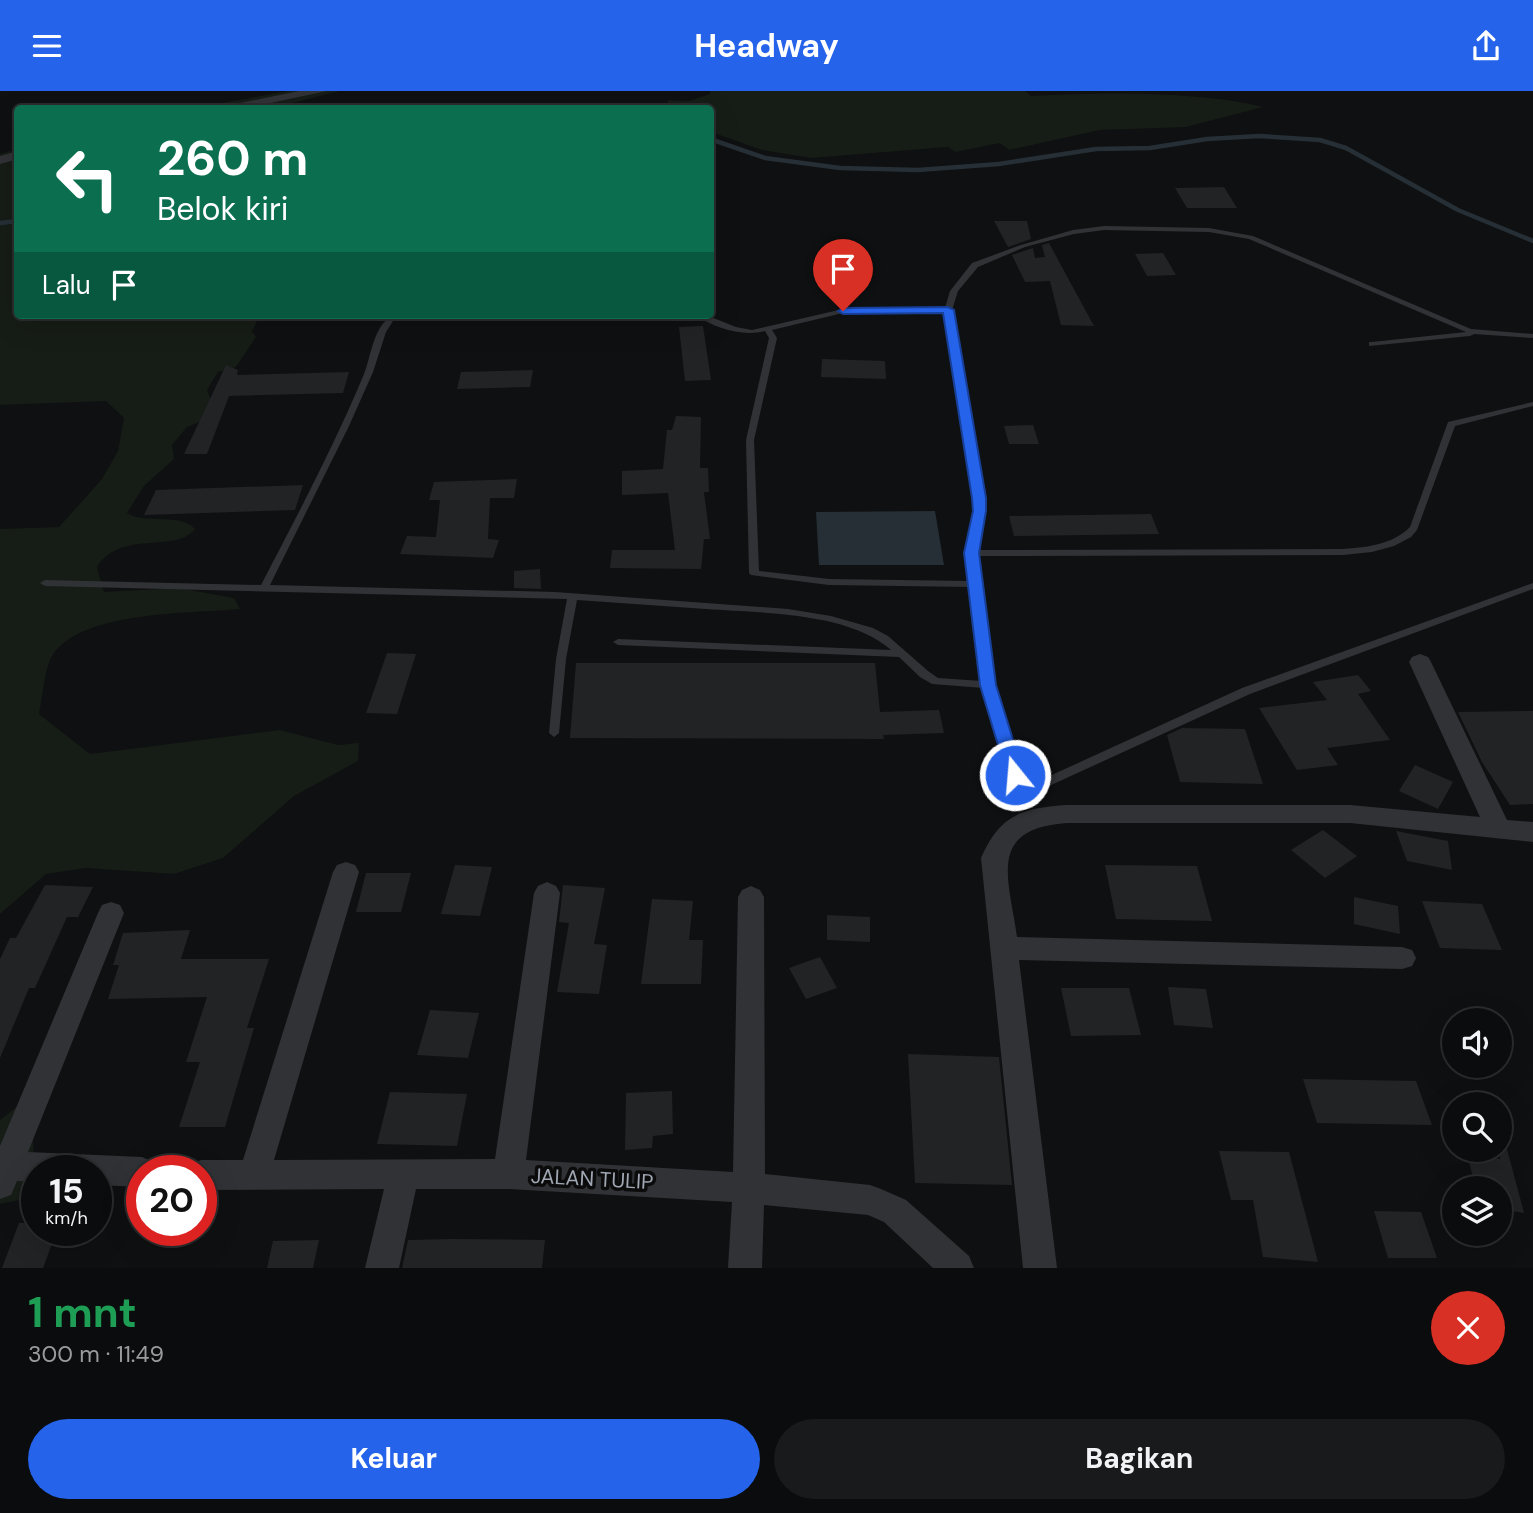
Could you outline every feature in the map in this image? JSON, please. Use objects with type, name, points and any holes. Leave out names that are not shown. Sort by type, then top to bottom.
[{"type":"street","points":[[240,105],[321,91]]},
{"type":"street","points":[[1420,662],[1498,828]]},
{"type":"street","points":[[1040,1268],[994,858],[1004,835],[1013,827],[1045,815],[1350,814],[1533,832]]},
{"type":"street","points":[[253,1177],[346,872]]},
{"type":"street","points":[[509,1174],[547,893]]},
{"type":"street","points":[[745,1268],[749,1188],[751,897]]},
{"type":"street","points":[[111,913],[2,1172],[126,1173]]},
{"type":"street","points":[[1004,948],[1402,958]]},
{"type":"street","name":"JALAN TULIP","points":[[217,1176],[403,1177],[509,1174],[749,1188],[870,1200],[883,1204],[907,1220],[957,1268]]},
{"type":"street","points":[[382,1268],[403,1177]]},
{"type":"lane","points":[[1477,333],[1251,237],[1209,230],[1104,228],[1073,232],[1023,246],[975,265],[954,291],[948,310],[979,505],[971,553],[988,685],[1015,775],[1027,784],[1045,783],[1246,691],[1533,586]]},
{"type":"lane","points":[[710,319],[742,331],[768,329],[830,312],[948,310]]},
{"type":"lane","points":[[265,586],[339,442],[373,364],[385,324],[392,319]]},
{"type":"lane","points":[[768,329],[773,338],[750,440],[754,573],[829,582],[976,584]]},
{"type":"lane","points":[[1372,344],[1477,333],[1533,336]]},
{"type":"lane","points":[[971,553],[1343,552],[1384,546],[1401,541],[1414,528],[1451,424],[1533,404]]},
{"type":"lane","points":[[46,583],[265,586],[573,596],[810,615],[869,630],[936,681],[988,685]]},
{"type":"lane","points":[[554,733],[561,659],[573,596]]},
{"type":"lane","points":[[618,642],[902,654]]},
{"type":"shaded area","points":[[288,91],[340,91],[284,105],[212,105]]},
{"type":"shaded area","points":[[710,91],[1025,91],[1031,96],[1180,95],[1263,107],[1186,127],[1100,130],[1009,150],[1000,143],[955,152],[948,147],[811,158],[762,150],[714,133],[714,105],[667,105],[668,100],[689,101],[710,94]]},
{"type":"shaded area","points":[[14,150],[14,319],[258,319],[252,331],[256,337],[236,367],[218,372],[207,390],[217,415],[187,427],[172,445],[174,459],[144,486],[127,513],[144,518],[181,521],[195,529],[175,540],[120,549],[107,555],[97,567],[104,592],[179,588],[234,598],[240,609],[138,617],[87,630],[67,641],[52,656],[39,714],[90,754],[280,730],[338,745],[359,743],[358,761],[294,796],[223,858],[174,874],[86,868],[46,874],[0,914],[0,529],[59,527],[102,479],[118,451],[124,418],[106,401],[0,405],[0,154]]},
{"type":"shaded area","points":[[935,511],[944,565],[819,565],[816,512]]},
{"type":"shaded area","points":[[18,1106],[30,1110],[34,1155],[21,1155],[21,1200],[0,1204],[0,1120]]},
{"type":"building","points":[[1224,187],[1237,208],[1187,208],[1175,188]]},
{"type":"building","points":[[994,221],[1027,221],[1031,239],[1008,247]]},
{"type":"building","points":[[1049,243],[1094,326],[1061,325],[1050,281],[1025,282],[1012,255],[1033,248],[1035,258],[1045,257],[1042,245]]},
{"type":"building","points":[[1163,253],[1176,275],[1147,276],[1135,254]]},
{"type":"building","points":[[703,326],[711,380],[685,381],[679,327]]},
{"type":"building","points":[[822,359],[885,361],[886,379],[821,377]]},
{"type":"building","points":[[226,365],[238,370],[237,375],[349,372],[343,393],[229,396],[207,454],[184,454]]},
{"type":"building","points":[[533,370],[530,387],[457,389],[461,372]]},
{"type":"building","points":[[676,416],[701,417],[700,468],[708,468],[709,492],[704,492],[710,539],[704,539],[701,569],[610,568],[612,550],[675,550],[668,493],[622,495],[622,471],[663,469],[667,430],[672,430]]},
{"type":"building","points":[[1033,425],[1039,444],[1009,444],[1004,426]]},
{"type":"building","points":[[517,479],[514,498],[490,498],[488,539],[499,540],[493,558],[400,554],[407,536],[436,537],[440,500],[429,500],[434,482]]},
{"type":"building","points":[[303,485],[295,510],[144,515],[156,490]]},
{"type":"building","points":[[1151,514],[1159,534],[1014,536],[1009,516]]},
{"type":"building","points":[[540,569],[541,589],[514,588],[514,571]]},
{"type":"building","points":[[387,653],[416,654],[397,714],[366,713]]},
{"type":"building","points":[[576,663],[875,663],[880,712],[939,710],[944,733],[883,735],[884,739],[570,738]]},
{"type":"building","points":[[1358,675],[1371,691],[1358,694],[1390,740],[1327,748],[1338,765],[1297,770],[1259,708],[1327,700],[1313,682]]},
{"type":"building","points":[[1533,711],[1533,804],[1510,805],[1482,762],[1458,712]]},
{"type":"building","points":[[1182,728],[1245,729],[1263,784],[1180,782],[1167,735]]},
{"type":"building","points":[[1415,765],[1453,782],[1438,809],[1399,791]]},
{"type":"building","points":[[1323,830],[1357,856],[1325,878],[1291,850]]},
{"type":"building","points":[[1396,831],[1448,841],[1452,870],[1407,861]]},
{"type":"building","points":[[455,865],[492,867],[480,916],[441,914]]},
{"type":"building","points":[[1105,865],[1197,866],[1212,921],[1116,919]]},
{"type":"building","points":[[366,873],[411,873],[401,912],[356,912]]},
{"type":"building","points":[[45,885],[93,887],[78,917],[67,917],[35,988],[29,988],[0,1058],[0,959],[10,938],[16,938]]},
{"type":"building","points":[[563,885],[605,888],[594,944],[607,945],[599,994],[557,992],[569,923],[559,922]]},
{"type":"building","points":[[1354,897],[1398,906],[1400,934],[1354,924]]},
{"type":"building","points":[[652,899],[693,901],[689,940],[703,940],[701,984],[641,984]]},
{"type":"building","points":[[1422,901],[1482,904],[1502,950],[1440,948]]},
{"type":"building","points":[[827,915],[870,917],[870,942],[827,940]]},
{"type":"building","points":[[190,930],[181,959],[269,959],[247,1028],[254,1028],[225,1127],[179,1127],[200,1062],[186,1062],[207,997],[108,999],[119,965],[113,965],[123,933]]},
{"type":"building","points":[[820,957],[837,988],[806,999],[789,968]]},
{"type":"building","points":[[1168,987],[1206,989],[1213,1028],[1174,1025]]},
{"type":"building","points":[[1061,988],[1129,988],[1141,1035],[1071,1036]]},
{"type":"building","points":[[430,1010],[479,1013],[468,1058],[417,1055]]},
{"type":"building","points":[[908,1054],[999,1057],[1012,1185],[915,1183]]},
{"type":"building","points":[[1303,1079],[1416,1081],[1432,1125],[1317,1123]]},
{"type":"building","points":[[672,1091],[673,1134],[653,1136],[652,1148],[625,1150],[626,1093]]},
{"type":"building","points":[[390,1092],[467,1094],[457,1146],[377,1144]]},
{"type":"building","points":[[1219,1151],[1289,1152],[1318,1262],[1263,1257],[1253,1200],[1231,1200]]},
{"type":"building","points":[[1469,1162],[1510,1162],[1524,1213],[1512,1211],[1512,1176],[1473,1176]]},
{"type":"building","points":[[1374,1211],[1421,1212],[1437,1258],[1388,1258]]},
{"type":"building","points":[[19,1223],[21,1246],[51,1246],[43,1268],[2,1268]]},
{"type":"building","points":[[319,1240],[313,1268],[267,1268],[273,1241]]},
{"type":"building","points":[[408,1240],[545,1240],[542,1268],[402,1268]]},
{"type":"waterway","points":[[714,140],[765,158],[840,168],[918,170],[999,164],[1096,149],[1150,148],[1207,139],[1259,136],[1320,140],[1346,148],[1458,210],[1533,241]]},
{"type":"waterway","points":[[0,223],[14,221]]},
{"type":"route","points":[[843,311],[948,310],[979,498],[971,553],[983,626],[988,685],[1015,775]]}]
